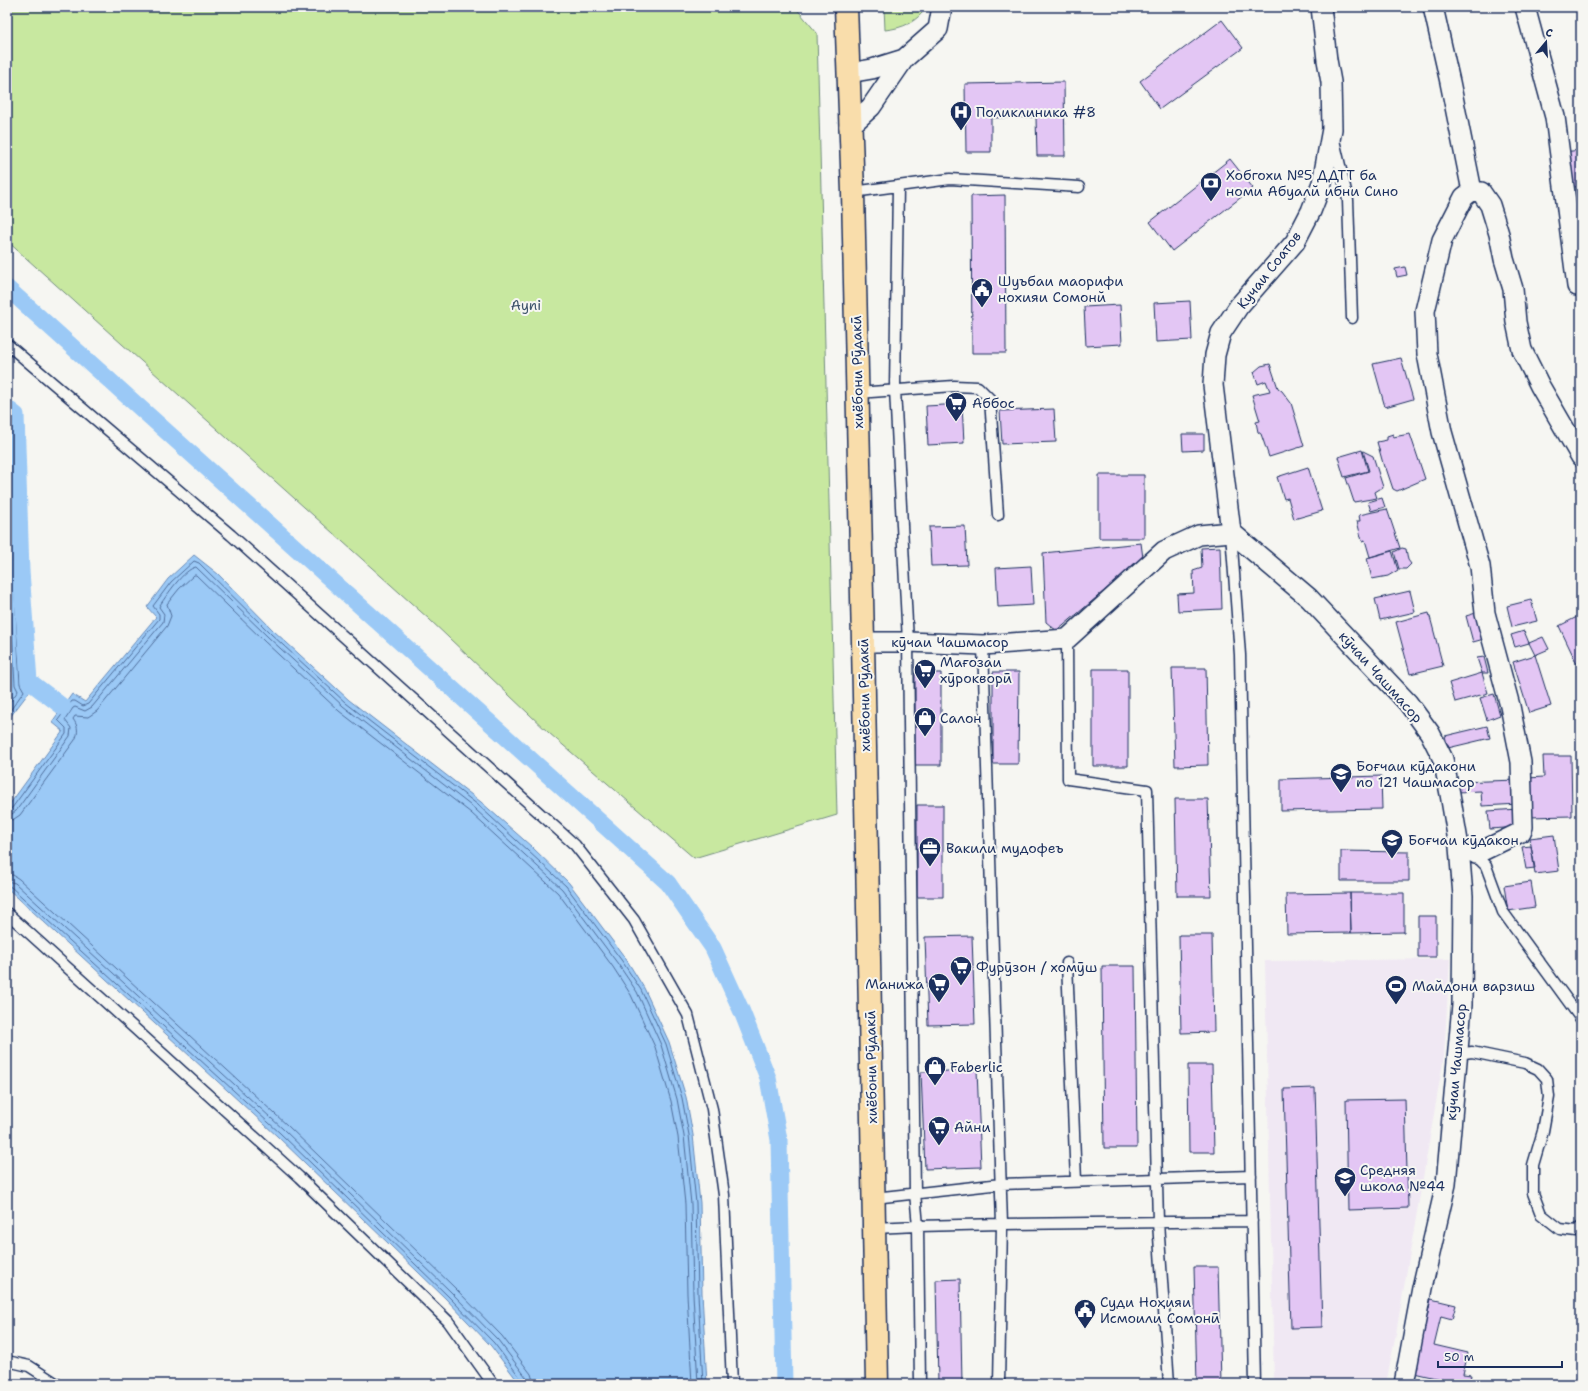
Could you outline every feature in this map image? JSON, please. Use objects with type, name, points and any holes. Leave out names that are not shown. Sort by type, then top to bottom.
[{"type":"highway","name":"хиёбони Рӯдакӣ","points":[[846,7],[849,73],[849,127],[852,192],[863,642],[877,1384]]},
{"type":"street","points":[[849,127],[871,107],[904,59],[938,29],[942,7]]},
{"type":"street","name":"Кучаи Соатов","points":[[1230,532],[1213,385],[1215,355],[1221,333],[1239,306],[1295,242],[1311,210],[1322,183],[1332,129],[1331,82],[1321,7]]},
{"type":"street","points":[[1433,7],[1472,191]]},
{"type":"street","points":[[1525,7],[1555,117],[1577,286]]},
{"type":"street","points":[[849,73],[872,69],[904,59]]},
{"type":"street","points":[[1467,851],[1521,832],[1523,828],[1522,762],[1510,706],[1485,613],[1480,566],[1442,432],[1427,354],[1425,311],[1442,240],[1464,197],[1472,191],[1481,192],[1490,205],[1513,289],[1516,322],[1522,350],[1540,386],[1581,457]]},
{"type":"street","points":[[1067,639],[1164,551],[1199,535],[1230,532]]},
{"type":"street","name":"кӯчаи Чашмасор","points":[[1230,532],[1309,598],[1408,702],[1430,733],[1443,759],[1450,794],[1467,851],[1463,896],[1462,1005],[1446,1184],[1422,1288],[1404,1384]]},
{"type":"street","name":"кӯчаи Чашмасор","points":[[863,642],[983,645],[1067,639]]},
{"type":"lane","points":[[1332,129],[1348,200],[1352,318]]},
{"type":"lane","points":[[852,192],[950,179],[1079,187]]},
{"type":"lane","points":[[898,186],[895,389],[908,642],[915,1193],[918,1226],[920,1384]]},
{"type":"lane","points":[[7,344],[231,535],[575,846],[634,920],[688,1015],[712,1109],[724,1195],[732,1384]]},
{"type":"lane","points":[[857,393],[895,389],[954,386],[978,387],[990,399],[998,515]]},
{"type":"lane","points":[[1230,532],[1240,655],[1255,1384]]},
{"type":"lane","points":[[1067,639],[1068,779],[1146,790],[1158,1222],[1169,1384]]},
{"type":"lane","points":[[983,645],[1002,1224],[999,1384]]},
{"type":"lane","points":[[1467,851],[1486,866],[1503,912],[1581,1019]]},
{"type":"lane","points":[[7,913],[299,1177],[448,1321],[493,1384]]},
{"type":"lane","points":[[1067,963],[1076,1181]]},
{"type":"lane","points":[[1457,1054],[1472,1052],[1525,1063],[1538,1069],[1547,1079],[1549,1097],[1543,1131],[1533,1165],[1533,1193],[1540,1214],[1560,1229],[1576,1231],[1581,1227]]},
{"type":"lane","points":[[874,1198],[1001,1184],[1251,1176]]},
{"type":"lane","points":[[874,1228],[1002,1224],[1252,1221]]},
{"type":"lane","points":[[7,1360],[29,1366],[57,1384]]},
{"type":"shaded area","name":"Средняя школа №44","points":[[1450,959],[1444,1056],[1386,1384],[1274,1384],[1265,961]]},
{"type":"green space","name":"Ayni","points":[[7,7],[795,7],[817,33],[837,815],[694,858],[549,733],[429,619],[7,241]]},
{"type":"green space","points":[[884,7],[927,7],[918,17],[904,26],[885,30]]},
{"type":"water","points":[[7,415],[11,419],[24,685],[30,691],[7,721]]},
{"type":"water","points":[[194,555],[218,574],[274,631],[349,700],[481,802],[532,847],[569,883],[626,959],[644,988],[669,1042],[686,1097],[693,1135],[700,1203],[702,1293],[707,1384],[520,1384],[491,1346],[445,1298],[277,1136],[7,888],[7,808],[63,731],[52,722],[72,694],[85,702],[156,617],[147,607],[168,579]]},
{"type":"building","points":[[1222,20],[1243,48],[1160,109],[1140,81]]},
{"type":"building","points":[[1064,82],[1065,156],[1037,156],[1036,117],[991,118],[991,152],[966,152],[965,84]]},
{"type":"building","points":[[1581,150],[1581,186],[1569,188],[1563,152]]},
{"type":"building","points":[[1230,159],[1253,188],[1172,251],[1150,222]]},
{"type":"building","points":[[1005,195],[1006,353],[972,353],[971,196]]},
{"type":"building","points":[[1405,267],[1407,275],[1397,277],[1395,269]]},
{"type":"building","points":[[1190,301],[1192,340],[1156,342],[1154,303]]},
{"type":"building","points":[[1120,305],[1122,344],[1086,346],[1084,307]]},
{"type":"building","points":[[1401,358],[1413,399],[1385,407],[1373,364]]},
{"type":"building","points":[[1270,364],[1278,388],[1291,403],[1304,446],[1269,457],[1261,434],[1258,432],[1256,422],[1260,421],[1252,395],[1270,391],[1266,381],[1258,384],[1254,372],[1261,366]]},
{"type":"building","points":[[962,404],[964,443],[928,445],[926,406]]},
{"type":"building","points":[[1054,409],[1056,442],[1002,444],[1000,411]]},
{"type":"building","points":[[1182,434],[1204,434],[1204,450],[1183,451]]},
{"type":"building","points":[[1393,434],[1393,437],[1410,434],[1425,479],[1397,491],[1393,489],[1386,468],[1384,467],[1377,442],[1387,440],[1387,436]]},
{"type":"building","points":[[1362,450],[1368,471],[1344,477],[1338,457]]},
{"type":"building","points":[[1363,451],[1373,456],[1383,487],[1375,492],[1377,498],[1354,502],[1346,478],[1369,471]]},
{"type":"building","points":[[1308,467],[1322,511],[1294,519],[1288,498],[1284,499],[1277,477]]},
{"type":"building","points":[[1099,475],[1144,475],[1144,538],[1099,538]]},
{"type":"building","points":[[1382,498],[1385,507],[1371,511],[1368,502]]},
{"type":"building","points":[[1387,509],[1400,548],[1370,557],[1365,540],[1362,541],[1357,521],[1360,521],[1359,515]]},
{"type":"building","points":[[965,526],[967,565],[931,566],[929,527]]},
{"type":"building","points":[[1141,543],[1143,558],[1057,631],[1046,622],[1043,553]]},
{"type":"building","points":[[1220,547],[1222,609],[1178,611],[1177,594],[1194,593],[1193,571],[1202,568],[1201,548]]},
{"type":"building","points":[[1402,548],[1406,549],[1408,560],[1411,564],[1406,569],[1399,569],[1394,552]]},
{"type":"building","points":[[1392,551],[1398,570],[1388,576],[1372,579],[1367,558]]},
{"type":"building","points":[[1031,566],[1033,605],[998,607],[996,568]]},
{"type":"building","points":[[1410,591],[1415,612],[1380,620],[1375,599]]},
{"type":"building","points":[[1531,600],[1537,621],[1512,627],[1507,606]]},
{"type":"building","points":[[1429,613],[1443,666],[1410,674],[1396,622]]},
{"type":"building","points":[[1476,613],[1484,639],[1473,642],[1466,616]]},
{"type":"building","points":[[1581,615],[1581,663],[1577,664],[1559,626]]},
{"type":"building","points":[[1524,631],[1529,643],[1515,647],[1511,635]]},
{"type":"building","points":[[1543,637],[1549,649],[1535,655],[1529,643]]},
{"type":"building","points":[[1535,655],[1551,706],[1529,713],[1513,662]]},
{"type":"building","points":[[1484,657],[1488,673],[1482,673],[1477,658]]},
{"type":"building","points":[[1172,668],[1206,668],[1208,765],[1175,766]]},
{"type":"building","points":[[1093,669],[1128,669],[1128,766],[1093,766]]},
{"type":"building","points":[[993,672],[1019,672],[1018,764],[993,764]]},
{"type":"building","points":[[915,673],[941,673],[941,765],[915,765]]},
{"type":"building","points":[[1482,673],[1488,693],[1455,702],[1449,683]]},
{"type":"building","points":[[1494,694],[1500,715],[1487,720],[1480,698]]},
{"type":"building","points":[[1487,726],[1490,738],[1448,748],[1445,736]]},
{"type":"building","points":[[1543,756],[1571,756],[1572,816],[1528,817],[1527,778],[1544,777]]},
{"type":"building","points":[[1381,776],[1382,809],[1281,811],[1281,779]]},
{"type":"building","points":[[1518,780],[1519,804],[1482,806],[1481,791],[1457,792],[1457,782]]},
{"type":"building","points":[[1175,799],[1208,799],[1211,896],[1177,896]]},
{"type":"building","points":[[917,805],[943,805],[943,897],[917,897]]},
{"type":"building","points":[[1518,809],[1519,827],[1490,829],[1488,811]]},
{"type":"building","points":[[1554,835],[1559,871],[1535,874],[1530,838]]},
{"type":"building","points":[[1531,846],[1535,868],[1526,869],[1522,847]]},
{"type":"building","points":[[1341,851],[1409,852],[1409,881],[1341,881]]},
{"type":"building","points":[[1531,882],[1535,907],[1508,911],[1504,886]]},
{"type":"building","points":[[1350,893],[1404,893],[1404,932],[1351,933]]},
{"type":"building","points":[[1350,893],[1351,933],[1287,934],[1286,894]]},
{"type":"building","points":[[1418,916],[1436,916],[1436,957],[1418,957]]},
{"type":"building","points":[[1179,935],[1212,935],[1214,1032],[1181,1033]]},
{"type":"building","points":[[972,936],[975,1024],[928,1025],[925,937]]},
{"type":"building","points":[[1102,966],[1135,966],[1137,1148],[1104,1148]]},
{"type":"building","points":[[1188,1065],[1212,1065],[1214,1152],[1189,1152]]},
{"type":"building","points":[[977,1070],[981,1167],[925,1169],[921,1072]]},
{"type":"building","points":[[1315,1088],[1322,1327],[1291,1328],[1284,1089]]},
{"type":"building","points":[[1405,1099],[1408,1208],[1348,1210],[1346,1100]]},
{"type":"building","points":[[1194,1267],[1218,1267],[1221,1384],[1197,1384]]},
{"type":"building","points":[[960,1279],[962,1384],[938,1384],[936,1280]]},
{"type":"building","points":[[1431,1299],[1456,1305],[1452,1319],[1441,1316],[1434,1345],[1468,1353],[1463,1374],[1471,1375],[1469,1384],[1462,1384],[1414,1373]]},
{"type":"waterway","points":[[7,288],[668,883],[713,948],[742,1012],[768,1078],[779,1140],[784,1384]]},
{"type":"waterway","points":[[7,408],[16,415],[21,571],[29,681],[63,707]]},
{"type":"place","name":"Поликлиника #8","points":[[961,132]]},
{"type":"place","name":"Хобгохи №5 ДДТТ ба номи Абуалй ибни Сино","points":[[1211,202]]},
{"type":"place","name":"Шуъбаи маорифи нохияи Сомонй","points":[[982,308]]},
{"type":"place","name":"Аббос","points":[[956,422]]},
{"type":"place","name":"Мағозаи хӯрокворӣ","points":[[925,690]]},
{"type":"place","name":"Салон","points":[[925,738]]},
{"type":"place","name":"Боғчаи кӯдакони no 121 Чашмасор","points":[[1341,794]]},
{"type":"place","name":"Боғчаи кӯдакон","points":[[1392,860]]},
{"type":"place","name":"Вакили мудофеъ","points":[[930,868]]},
{"type":"place","name":"Фурӯзон / хомӯш","points":[[961,986]]},
{"type":"place","name":"Манижа","points":[[939,1004]]},
{"type":"place","name":"Майдони варзиш","points":[[1396,1006]]},
{"type":"place","name":"Faberlic","points":[[935,1086]]},
{"type":"place","name":"Айни","points":[[939,1146]]},
{"type":"place","name":"Средняя школа №44","points":[[1345,1198]]},
{"type":"place","name":"Суди Ноҳияи Исмоили Сомонӣ","points":[[1085,1330]]}]
